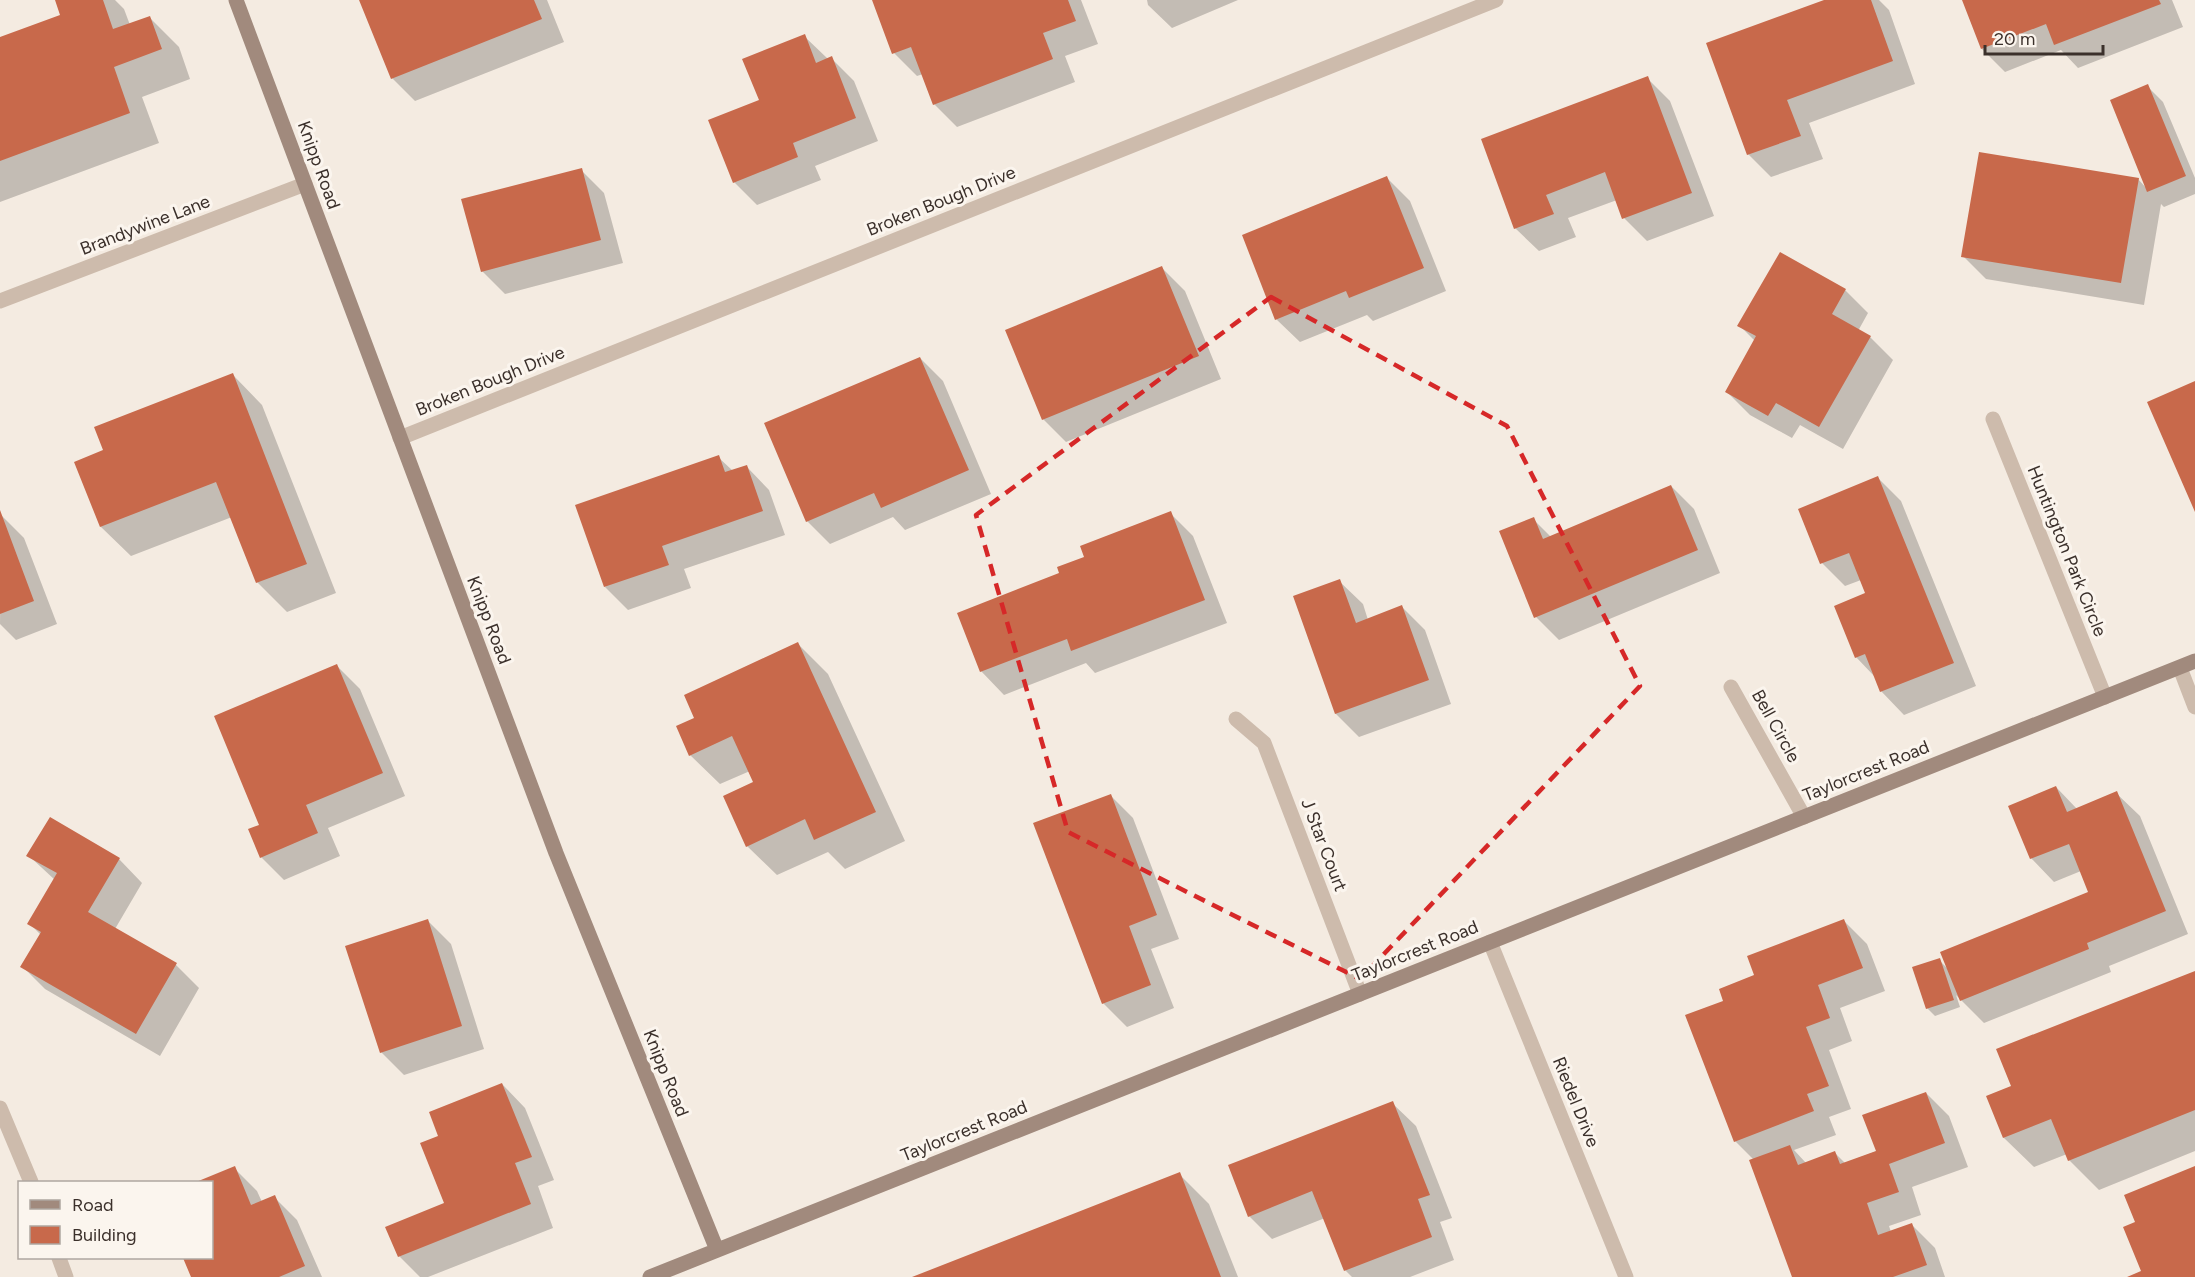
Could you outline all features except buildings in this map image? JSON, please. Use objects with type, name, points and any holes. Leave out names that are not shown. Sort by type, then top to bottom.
[{"type":"street","name":"Knipp Road","points":[[236,0],[556,853],[717,1250]]},
{"type":"street","name":"Broken Bough Drive","points":[[400,438],[1496,0]]},
{"type":"street","name":"Brandywine Lane","points":[[0,302],[305,184]]},
{"type":"street","name":"Huntington Park Circle","points":[[1993,419],[2105,697]]},
{"type":"street","name":"Taylorcrest Road","points":[[650,1277],[2195,661]]},
{"type":"street","points":[[2180,668],[2195,706]]},
{"type":"street","name":"Bell Circle","points":[[1731,687],[1804,817]]},
{"type":"street","name":"J Star Court","points":[[1236,719],[1264,743],[1360,994]]},
{"type":"street","name":"Riedel Drive","points":[[1490,942],[1626,1277]]},
{"type":"street","points":[[0,1108],[31,1181]]},
{"type":"street","points":[[60,1259],[66,1277]]},
{"type":"highlighted area","points":[[1271,297],[1507,426],[1640,686],[1360,979],[1068,832],[976,515]]}]
